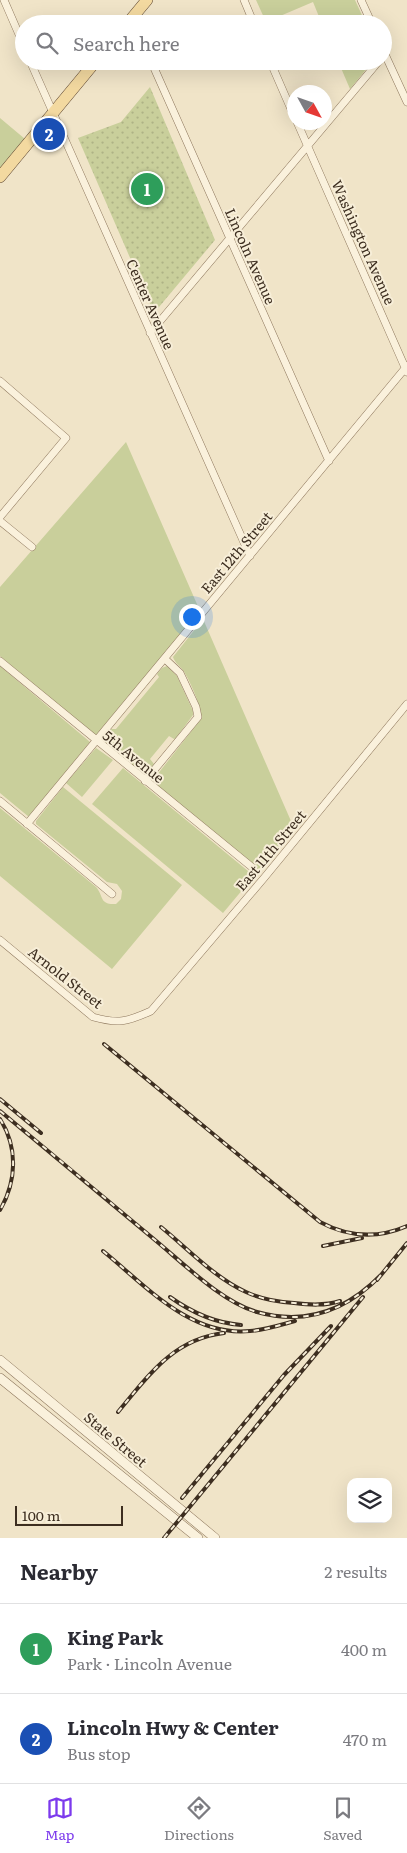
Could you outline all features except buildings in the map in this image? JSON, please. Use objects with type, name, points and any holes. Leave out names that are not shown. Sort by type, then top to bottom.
[{"type":"main road","points":[[136,15],[147,0]]},
{"type":"main road","points":[[0,177],[89,70]]},
{"type":"street","points":[[4,0],[15,25]]},
{"type":"street","points":[[244,0],[250,15]]},
{"type":"street","points":[[361,0],[368,15]]},
{"type":"street","name":"Center Avenue","points":[[34,70],[250,556]]},
{"type":"street","name":"Lincoln Avenue","points":[[155,70],[328,461]]},
{"type":"street","points":[[274,70],[287,100]]},
{"type":"street","points":[[150,333],[371,70]]},
{"type":"street","points":[[392,70],[407,102]]},
{"type":"street","name":"Washington Avenue","points":[[301,130],[406,368]]},
{"type":"street","name":"East 12th Street","points":[[27,824],[406,368]]},
{"type":"street","points":[[0,381],[66,438],[0,519],[32,547]]},
{"type":"street","points":[[145,781],[198,717],[196,708],[180,674],[165,659]]},
{"type":"street","name":"5th Avenue","points":[[0,661],[253,868]]},
{"type":"street","name":"East 11th Street","points":[[150,1011],[264,878],[407,704]]},
{"type":"street","points":[[0,801],[112,894]]},
{"type":"street","name":"Arnold Street","points":[[0,940],[93,1017],[111,1022],[131,1020],[150,1011]]},
{"type":"street","name":"State Street","points":[[0,1360],[215,1538]]},
{"type":"street","name":"State Street","points":[[0,1378],[198,1538]]},
{"type":"green space","points":[[256,0],[355,0],[362,15],[318,15],[313,2],[282,15],[263,15]]},
{"type":"green space","points":[[342,70],[366,70],[350,89]]},
{"type":"green space","points":[[150,87],[215,240],[154,313],[78,138],[121,122]]},
{"type":"green space","points":[[0,118],[25,139],[0,168]]},
{"type":"green space","points":[[126,442],[200,611],[96,735],[92,734],[0,656],[0,587]]},
{"type":"green space","points":[[203,619],[294,828],[259,871],[155,784],[153,780],[201,719],[200,708],[192,687],[173,657]]},
{"type":"green space","points":[[0,666],[90,742],[29,817],[0,793]]},
{"type":"green space","points":[[167,666],[177,676],[193,711],[193,715],[176,738],[174,739],[169,736],[150,759],[154,764],[148,772],[142,774],[104,742],[104,738],[111,729],[116,729],[159,677],[157,674],[162,668]]},
{"type":"green space","points":[[96,748],[113,760],[82,797],[66,783]]},
{"type":"green space","points":[[123,768],[254,876],[223,913],[92,804]]},
{"type":"green space","points":[[63,787],[182,885],[112,969],[0,876],[0,808],[96,887],[104,901],[116,904],[121,899],[122,891],[117,884],[107,882],[36,824],[36,821]]},
{"type":"railway","points":[[104,1044],[320,1222],[341,1231],[363,1234],[385,1233],[407,1226]]},
{"type":"railway","points":[[0,1099],[41,1133]]},
{"type":"railway","points":[[0,1111],[204,1281],[230,1300],[244,1307],[275,1316],[309,1316],[340,1306],[354,1298],[381,1275]]},
{"type":"railway","points":[[0,1119],[10,1141],[13,1164],[10,1187],[0,1210]]},
{"type":"railway","points":[[161,1227],[223,1279],[252,1294],[276,1301],[306,1304],[340,1301]]},
{"type":"railway","points":[[323,1246],[362,1238]]},
{"type":"railway","points":[[377,1280],[407,1243]]},
{"type":"railway","points":[[103,1251],[170,1306],[208,1326],[228,1331],[250,1331],[295,1321]]},
{"type":"railway","points":[[170,1297],[204,1316],[222,1322],[241,1325]]},
{"type":"railway","points":[[164,1538],[363,1297]]},
{"type":"railway","points":[[182,1498],[284,1375],[331,1326]]},
{"type":"railway","points":[[118,1412],[151,1373],[176,1351],[190,1343],[224,1333]]},
{"type":"place","name":"Lincoln Hwy & Center","points":[[49,134]]},
{"type":"place","name":"King Park","points":[[147,189]]}]
